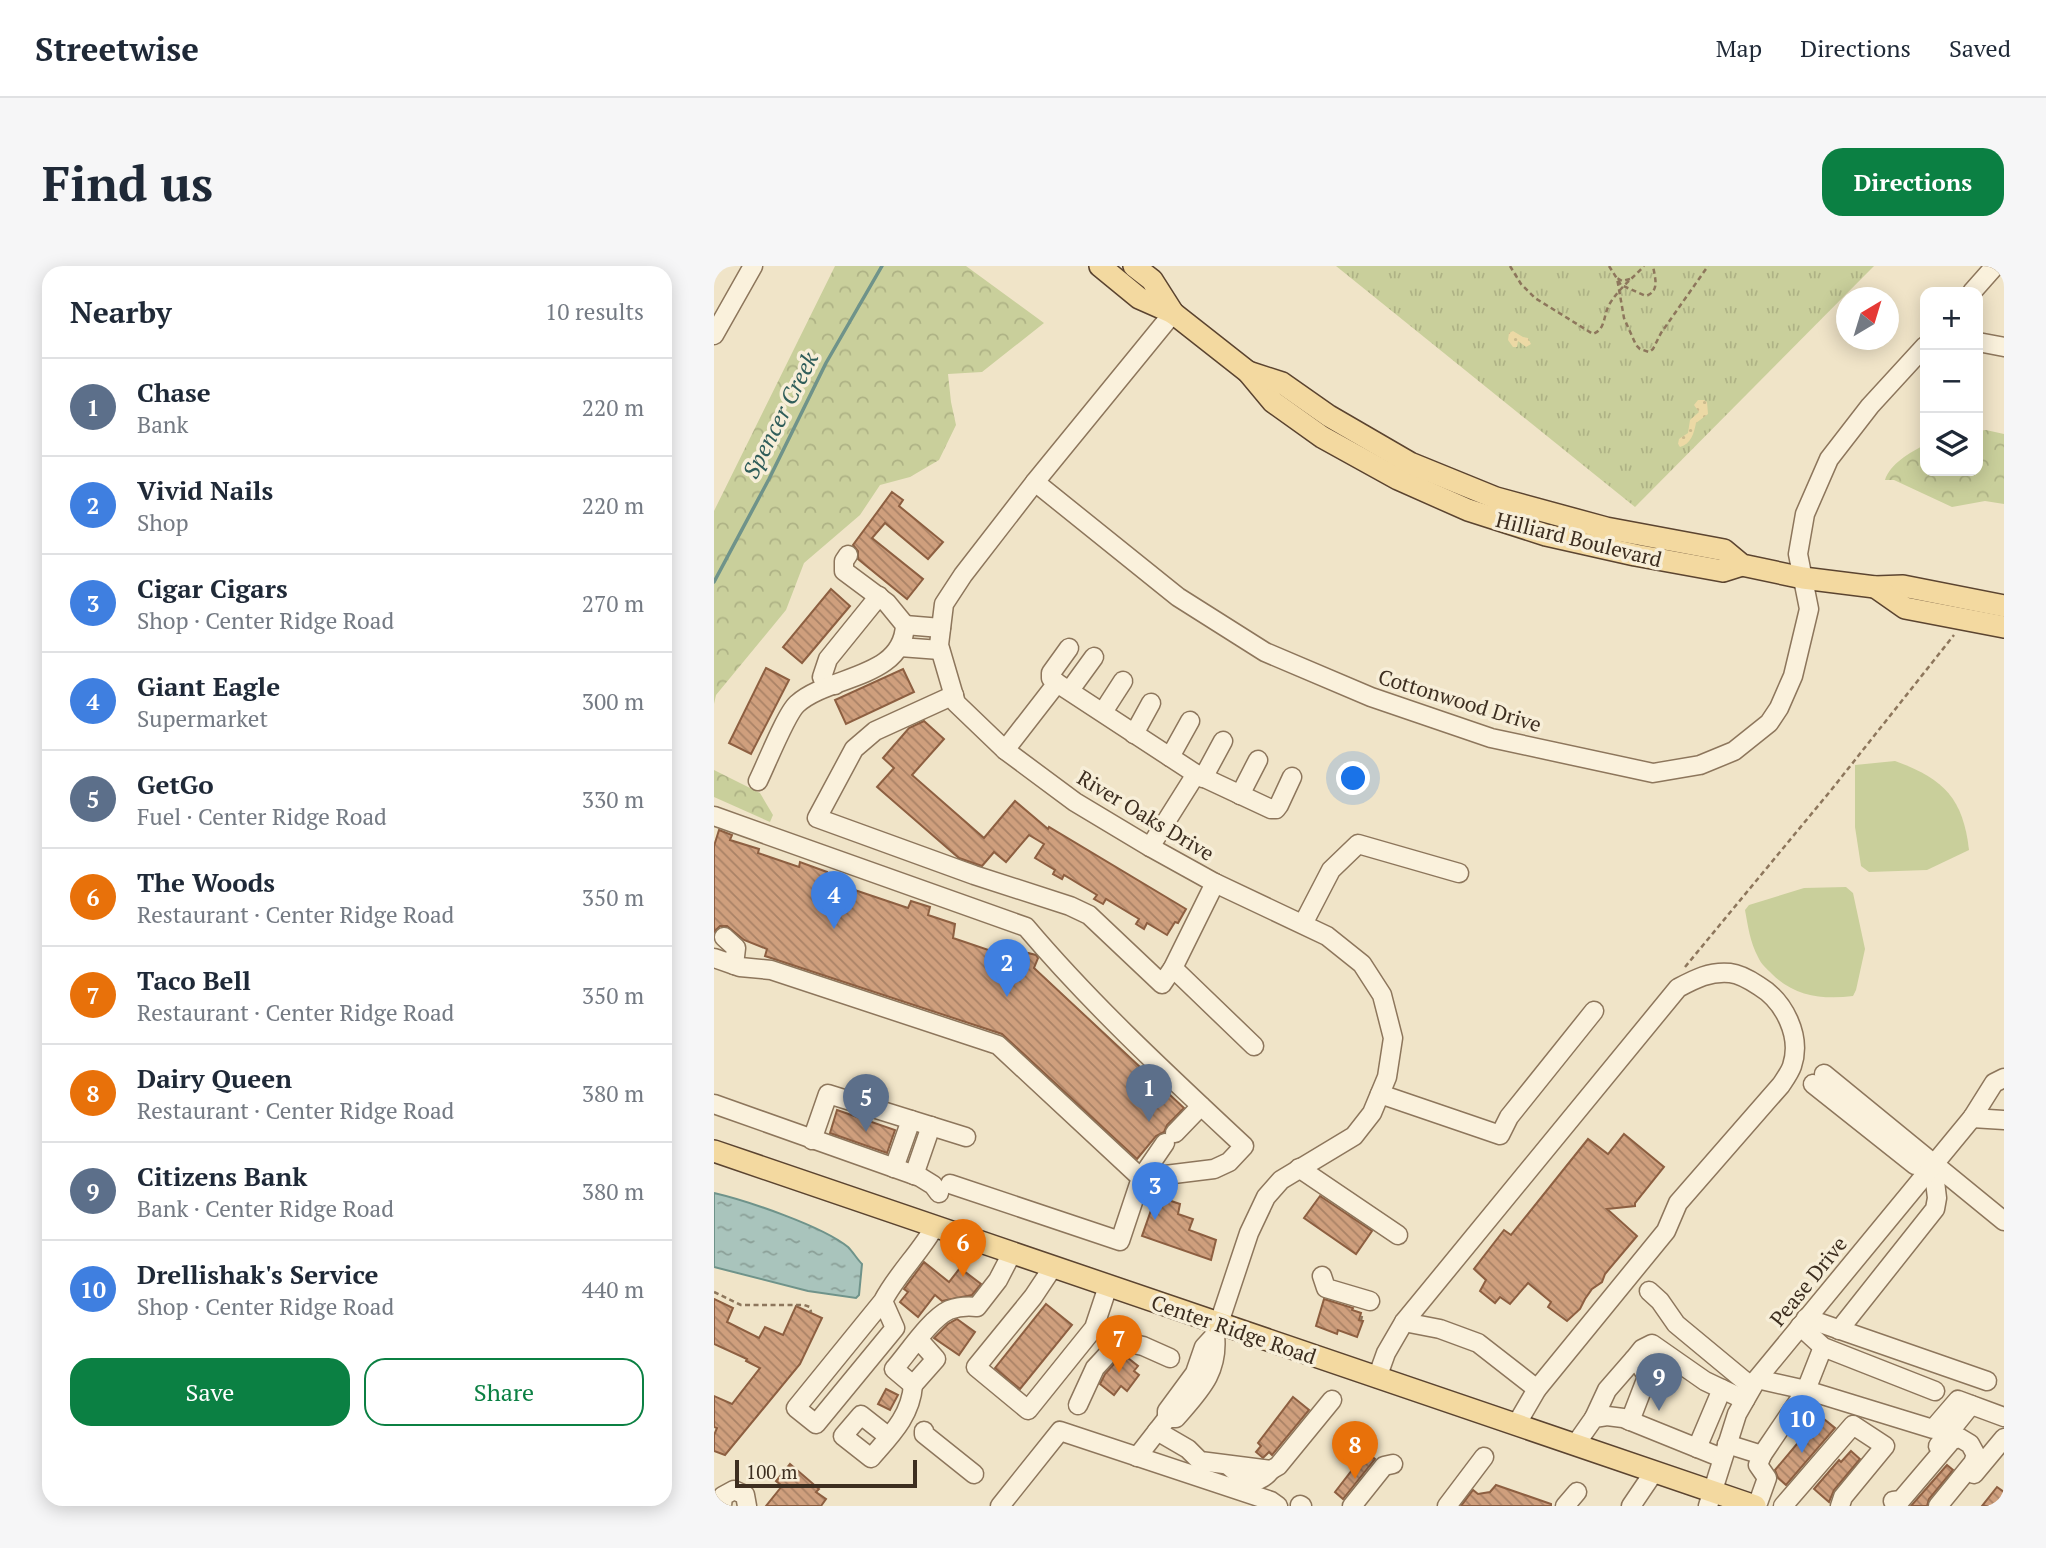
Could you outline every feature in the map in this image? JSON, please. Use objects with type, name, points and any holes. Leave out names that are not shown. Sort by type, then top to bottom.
[{"type":"main road","name":"Hilliard Boulevard","points":[[1100,266],[1139,298],[1173,313],[1248,372],[1273,402],[1322,438],[1398,479],[1468,510],[1546,535],[1723,571],[1742,565],[1803,578],[1875,587],[1903,586],[2004,606]]},
{"type":"main road","name":"Hilliard Boulevard","points":[[1134,266],[1152,280],[1173,313]]},
{"type":"main road","name":"Hilliard Boulevard","points":[[1875,587],[1905,608],[2004,627]]},
{"type":"main road","name":"Center Ridge Road","points":[[714,1151],[1108,1286],[1217,1329],[1377,1378],[1654,1472],[1709,1499],[1749,1505]]},
{"type":"street","points":[[714,335],[753,266]]},
{"type":"street","points":[[1976,287],[1995,266]]},
{"type":"street","name":"River Oaks Drive","points":[[1137,1457],[1195,1373],[1204,1347],[1217,1329],[1249,1233],[1266,1197],[1281,1180],[1354,1136],[1372,1113],[1387,1077],[1393,1038],[1382,995],[1362,964],[1327,936],[1215,883],[1075,802],[1004,750],[956,703],[940,650],[944,604],[1035,482],[1173,313]]},
{"type":"street","points":[[1983,343],[2004,346]]},
{"type":"street","name":"Cottonwood Drive","points":[[1035,482],[1178,597],[1265,652],[1371,697],[1491,738],[1653,773],[1700,765],[1734,751],[1769,723],[1779,708],[1793,676],[1809,609],[1798,554],[1805,514],[1829,459],[1870,406],[1921,350]]},
{"type":"street","points":[[758,781],[795,706],[806,697],[872,669],[897,653],[905,635],[905,625],[879,596],[844,571],[844,561],[848,555]]},
{"type":"street","points":[[835,685],[826,684],[822,677],[828,659],[879,596]]},
{"type":"street","points":[[905,625],[941,628]]},
{"type":"street","points":[[900,647],[940,650]]},
{"type":"street","points":[[1069,648],[1051,673],[1051,678],[1200,776],[1271,809],[1276,809],[1292,777]]},
{"type":"street","points":[[1004,750],[1094,657]]},
{"type":"street","points":[[1103,712],[1123,681]]},
{"type":"street","points":[[954,695],[875,731],[854,749],[817,818],[1089,915],[1162,984],[1173,968],[1215,883]]},
{"type":"street","points":[[1134,734],[1151,703]]},
{"type":"street","points":[[1170,757],[1190,720]]},
{"type":"street","points":[[1150,847],[1223,741]]},
{"type":"street","points":[[1240,795],[1258,760]]},
{"type":"street","points":[[714,816],[1026,927],[1052,958],[1244,1146],[1229,1162],[1214,1169],[1142,1178]]},
{"type":"street","points":[[1303,923],[1331,870],[1358,844],[1459,873]]},
{"type":"street","points":[[724,937],[737,948],[734,965]]},
{"type":"street","points":[[714,958],[734,965],[771,970],[998,1045],[1142,1178]]},
{"type":"street","points":[[1173,968],[1254,1046]]},
{"type":"street","points":[[1377,1378],[1386,1353],[1404,1322],[1678,988],[1696,978],[1714,973],[1732,973],[1749,979],[1765,989],[1780,1004],[1790,1020],[1794,1048],[1792,1065],[1782,1085],[1678,1203],[1666,1231],[1537,1389],[1516,1425]]},
{"type":"street","points":[[1380,1094],[1500,1135],[1509,1117],[1594,1011]]},
{"type":"street","name":"Pease Drive","points":[[1709,1499],[1737,1414],[1751,1389],[1972,1118],[1994,1083],[2004,1078]]},
{"type":"street","points":[[1819,1079],[1929,1169],[2004,1221]]},
{"type":"street","points":[[812,1140],[828,1094],[966,1137]]},
{"type":"street","points":[[714,1104],[915,1175],[945,1189],[1120,1241],[1146,1168],[1201,1106]]},
{"type":"street","points":[[1972,1118],[2004,1120]]},
{"type":"street","points":[[894,1168],[911,1120]]},
{"type":"street","points":[[915,1175],[931,1126]]},
{"type":"street","points":[[1299,1168],[1398,1235]]},
{"type":"street","points":[[1839,1330],[1935,1209],[1937,1198],[1929,1169]]},
{"type":"street","points":[[883,1301],[894,1328],[816,1424],[796,1408],[883,1301],[935,1226]]},
{"type":"street","points":[[913,1385],[894,1369],[935,1321],[948,1310],[977,1307],[998,1280],[1012,1253]]},
{"type":"street","points":[[1053,1267],[1033,1297],[976,1367],[1028,1409],[1094,1328],[1108,1286]]},
{"type":"street","points":[[1322,1276],[1326,1288],[1366,1308]]},
{"type":"street","points":[[1648,1291],[1660,1301],[1676,1324],[1751,1389]]},
{"type":"street","points":[[1404,1322],[1440,1329],[1478,1343],[1537,1389]]},
{"type":"street","points":[[1803,1322],[1839,1330],[1987,1381]]},
{"type":"street","points":[[1803,1322],[1823,1347],[1936,1391]]},
{"type":"street","points":[[889,1437],[902,1420],[912,1398],[913,1385],[936,1359],[919,1340]]},
{"type":"street","points":[[1078,1405],[1096,1368],[1120,1341],[1143,1346],[1170,1358]]},
{"type":"street","points":[[1575,1446],[1594,1418],[1607,1390],[1642,1349],[1652,1344],[1705,1381],[1722,1389],[1806,1390],[1933,1429],[1958,1401],[2004,1417]]},
{"type":"street","points":[[1749,1505],[1767,1478],[1758,1465],[1762,1455],[1806,1390],[1823,1347]]},
{"type":"street","points":[[1630,1421],[1647,1377],[1634,1359]]},
{"type":"street","points":[[1697,1448],[1722,1389]]},
{"type":"street","points":[[1162,1424],[1200,1461],[1271,1470],[1278,1466],[1332,1400]]},
{"type":"street","points":[[1891,1504],[1971,1405]]},
{"type":"street","points":[[1594,1418],[1607,1416],[1630,1421],[1697,1448],[1762,1455]]},
{"type":"street","points":[[1783,1506],[1853,1425],[1885,1446],[1843,1496],[1840,1506]]},
{"type":"street","points":[[924,1431],[924,1434],[974,1474]]},
{"type":"street","points":[[1000,1506],[1060,1432],[1271,1501],[1278,1506]]},
{"type":"street","points":[[1891,1504],[1901,1500],[1952,1440],[1960,1438],[1970,1444],[1976,1455],[1973,1463],[1938,1506]]},
{"type":"street","points":[[1947,1506],[2004,1438]]},
{"type":"street","points":[[1447,1506],[1484,1457]]},
{"type":"street","points":[[1352,1506],[1384,1466],[1393,1464]]},
{"type":"street","points":[[1631,1506],[1654,1472]]},
{"type":"street","points":[[721,1505],[723,1496],[734,1490],[745,1495],[747,1506]]},
{"type":"street","points":[[1565,1506],[1577,1492]]},
{"type":"path","points":[[1510,266],[1521,284],[1535,298],[1590,334],[1601,330],[1612,300],[1644,266]]},
{"type":"path","points":[[1609,266],[1623,286],[1646,296],[1656,288],[1653,266]]},
{"type":"path","points":[[1617,278],[1626,324],[1636,345],[1644,351],[1651,351],[1708,266]]},
{"type":"path","points":[[1617,278],[1622,281],[1630,279]]},
{"type":"path","points":[[1612,300],[1620,302]]},
{"type":"path","points":[[1682,971],[1832,789],[1955,633]]},
{"type":"path","points":[[714,1292],[741,1304],[804,1305],[810,1307],[811,1312]]},
{"type":"path","points":[[1361,1320],[1366,1308]]},
{"type":"green space","points":[[835,266],[966,266],[1044,323],[982,372],[948,374],[956,425],[939,460],[910,477],[880,485],[860,515],[804,563],[786,610],[716,695],[714,704],[714,511]]},
{"type":"green space","points":[[1336,266],[1874,266],[1853,287],[1836,287],[1836,304],[1635,507]]},
{"type":"green space","points":[[1983,430],[2004,434],[2004,504],[1985,501],[1952,507],[1894,480],[1885,480],[1896,464],[1920,448],[1920,476],[1983,476]]},
{"type":"green space","points":[[1895,761],[1926,775],[1948,793],[1962,817],[1969,850],[1927,870],[1869,872],[1861,866],[1855,827],[1855,765]]},
{"type":"green space","points":[[714,770],[760,793],[773,815],[770,822],[714,797]]},
{"type":"green space","points":[[1846,887],[1853,893],[1865,949],[1856,990],[1853,996],[1831,997],[1799,992],[1772,974],[1759,960],[1751,940],[1745,910],[1749,905],[1804,888]]},
{"type":"sand","points":[[1513,331],[1528,338],[1531,344],[1526,347],[1518,341],[1517,347],[1513,347],[1508,340],[1509,333]]},
{"type":"sand","points":[[1698,400],[1707,402],[1708,414],[1696,423],[1689,441],[1680,447],[1679,439],[1688,433],[1690,420],[1699,412],[1694,405]]},
{"type":"water","points":[[714,1193],[803,1223],[848,1247],[862,1264],[859,1295],[856,1298],[808,1291],[714,1267]]},
{"type":"building","points":[[892,492],[903,500],[899,506],[943,542],[928,559],[885,523],[872,538],[923,579],[907,599],[858,559],[858,551],[853,545]]},
{"type":"building","points":[[831,589],[850,606],[802,663],[783,647]]},
{"type":"building","points":[[766,668],[789,680],[751,754],[729,743]]},
{"type":"building","points":[[903,669],[914,692],[846,724],[835,700]]},
{"type":"building","points":[[924,721],[944,739],[912,775],[984,838],[1015,801],[1048,829],[1049,827],[1186,909],[1178,923],[1175,922],[1167,935],[1147,923],[1144,929],[1136,924],[1139,919],[1106,899],[1103,904],[1094,899],[1097,895],[1064,875],[1062,879],[1053,874],[1055,870],[1035,858],[1044,844],[1029,835],[1006,862],[994,852],[982,866],[959,858],[877,787],[894,768],[883,758],[909,728]]},
{"type":"building","points":[[719,830],[732,835],[730,840],[759,849],[758,853],[799,867],[800,862],[827,872],[825,880],[908,908],[911,901],[930,907],[928,915],[955,924],[953,938],[1024,962],[1028,953],[1036,955],[1038,958],[1034,968],[1184,1108],[1137,1159],[1002,1034],[765,956],[767,949],[744,940],[727,926],[720,926],[714,932],[714,846]]},
{"type":"building","points":[[837,1110],[895,1130],[887,1153],[830,1133]]},
{"type":"building","points":[[1624,1134],[1664,1167],[1635,1206],[1607,1209],[1637,1236],[1605,1274],[1602,1282],[1592,1289],[1580,1309],[1567,1321],[1548,1307],[1551,1302],[1528,1283],[1510,1304],[1500,1297],[1495,1303],[1480,1291],[1486,1280],[1474,1269],[1504,1230],[1511,1235],[1588,1139],[1608,1154]]},
{"type":"building","points":[[1156,1196],[1180,1204],[1178,1214],[1193,1219],[1189,1230],[1216,1240],[1211,1260],[1142,1236]]},
{"type":"building","points":[[1320,1196],[1372,1231],[1356,1254],[1304,1218]]},
{"type":"building","points":[[924,1262],[949,1282],[960,1268],[981,1284],[972,1295],[942,1301],[935,1295],[918,1317],[900,1302],[908,1292],[904,1289]]},
{"type":"building","points":[[714,1299],[733,1308],[727,1322],[759,1338],[765,1327],[783,1335],[796,1306],[822,1318],[800,1364],[725,1455],[714,1451],[717,1428],[714,1427],[714,1396],[732,1404],[760,1368],[714,1344]]},
{"type":"building","points":[[1324,1299],[1361,1313],[1359,1320],[1363,1321],[1357,1337],[1338,1330],[1337,1334],[1316,1326]]},
{"type":"building","points":[[1046,1304],[1072,1325],[1020,1389],[995,1368]]},
{"type":"building","points":[[957,1319],[975,1332],[959,1355],[934,1338]]},
{"type":"building","points":[[1123,1354],[1138,1366],[1134,1371],[1139,1375],[1127,1391],[1121,1386],[1114,1395],[1100,1384],[1105,1374]]},
{"type":"building","points":[[886,1389],[898,1395],[890,1410],[878,1404]]},
{"type":"building","points":[[1293,1397],[1309,1410],[1272,1455],[1269,1452],[1263,1458],[1256,1452],[1261,1446],[1258,1443]]},
{"type":"building","points":[[1809,1407],[1835,1428],[1786,1485],[1778,1478],[1775,1470],[1807,1432],[1797,1423]]},
{"type":"building","points":[[1851,1451],[1860,1459],[1834,1490],[1829,1502],[1814,1489],[1839,1460],[1841,1462]]},
{"type":"building","points":[[1366,1452],[1375,1459],[1343,1499],[1335,1492]]},
{"type":"building","points":[[790,1464],[819,1489],[816,1492],[826,1499],[821,1506],[766,1506],[782,1486],[776,1481]]},
{"type":"building","points":[[1947,1465],[1953,1470],[1929,1499],[1927,1506],[1911,1506]]},
{"type":"building","points":[[1496,1485],[1551,1506],[1461,1506],[1473,1490],[1478,1494],[1490,1492]]},
{"type":"building","points":[[1997,1487],[2004,1492],[2004,1506],[1982,1506]]},
{"type":"waterway","name":"Spencer Creek","points":[[714,582],[826,363],[882,266]]},
{"type":"place","name":"Giant Eagle","points":[[834,929]]},
{"type":"place","name":"Vivid Nails","points":[[1007,997]]},
{"type":"place","name":"Chase","points":[[1149,1122]]},
{"type":"place","name":"GetGo","points":[[866,1132]]},
{"type":"place","name":"Cigar Cigars","points":[[1155,1220]]},
{"type":"place","name":"The Woods","points":[[963,1277]]},
{"type":"place","name":"Taco Bell","points":[[1119,1373]]},
{"type":"place","name":"Citizens Bank","points":[[1659,1411]]},
{"type":"place","name":"Drellishak's Service","points":[[1802,1453]]},
{"type":"place","name":"Dairy Queen","points":[[1355,1479]]}]
